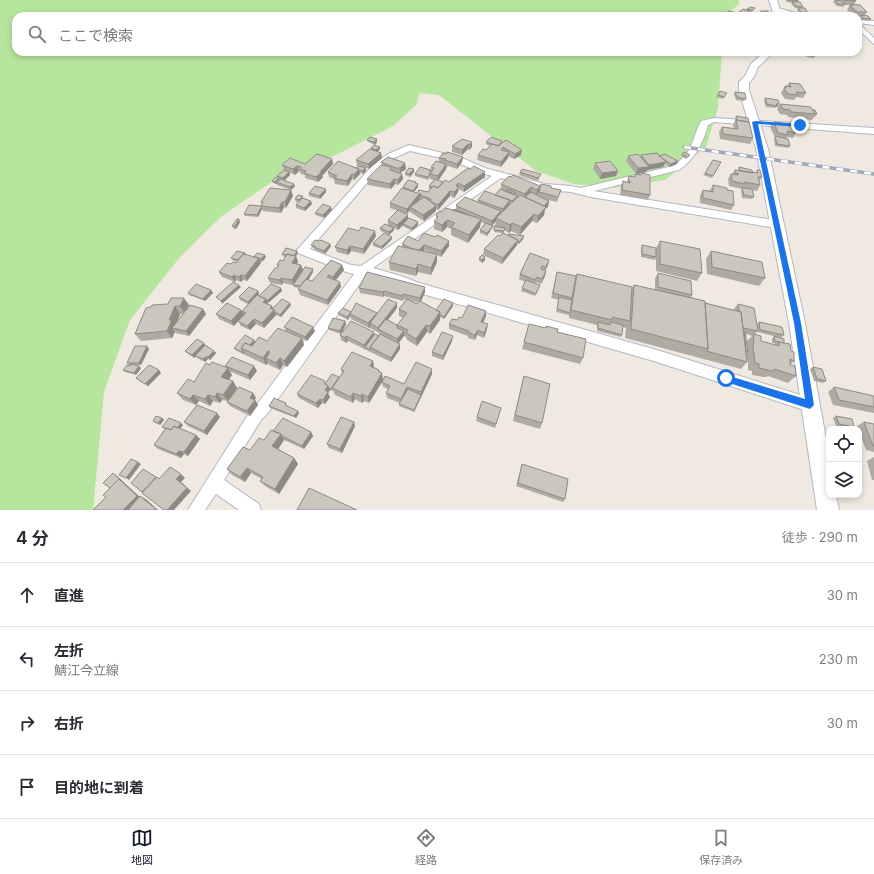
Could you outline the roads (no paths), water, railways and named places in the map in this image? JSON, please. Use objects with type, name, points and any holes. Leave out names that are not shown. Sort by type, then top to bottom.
[{"type":"main road","points":[[773,0],[778,12]]},
{"type":"main road","points":[[765,56],[754,66],[749,77],[744,82],[749,107],[755,122],[797,323],[828,510]]},
{"type":"street","points":[[862,22],[874,23]]},
{"type":"street","points":[[862,29],[874,42]]},
{"type":"street","points":[[580,192],[676,168],[686,163],[692,156],[704,123],[714,120],[874,131]]},
{"type":"street","points":[[776,224],[545,187],[482,170],[457,159],[409,148],[391,156],[377,166],[302,250],[350,269],[363,270],[649,354],[810,405]]},
{"type":"street","points":[[196,510],[256,415],[263,408],[363,270],[378,258],[406,241],[499,175]]},
{"type":"street","points":[[214,483],[253,510]]},
{"type":"railway","points":[[684,147],[874,174]]}]
